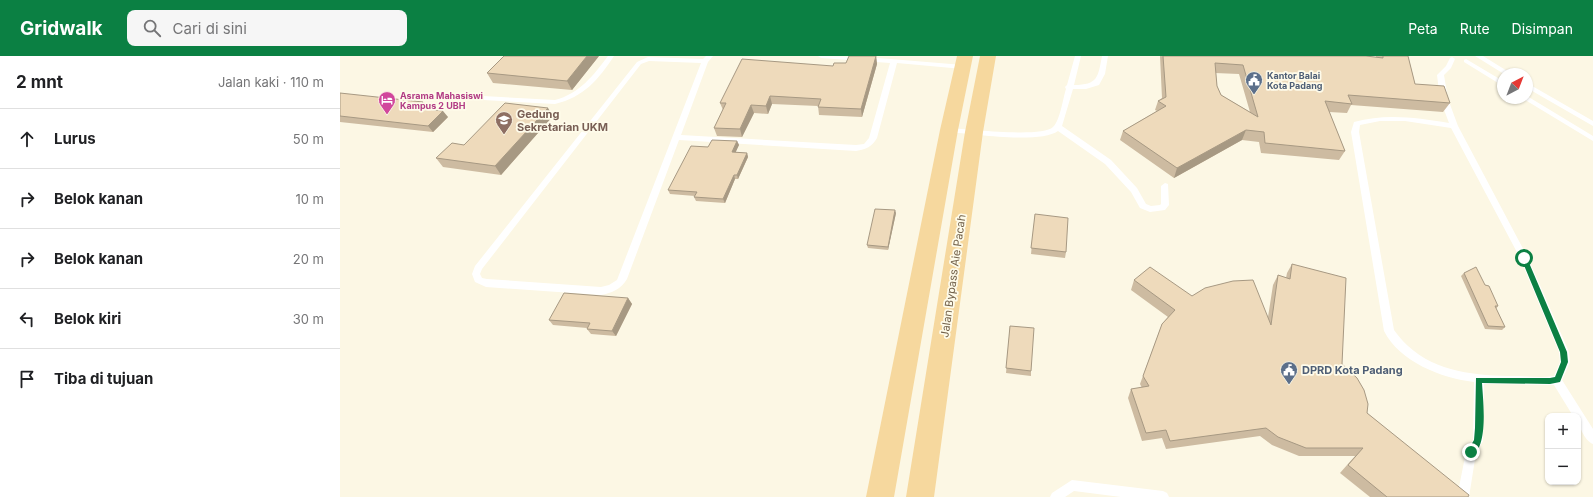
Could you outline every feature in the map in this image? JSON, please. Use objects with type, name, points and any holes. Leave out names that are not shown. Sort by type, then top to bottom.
[{"type":"highway","name":"Jalan Bypass Aie Pacah","points":[[920,497],[974,132],[988,56]]},
{"type":"highway","points":[[880,497],[949,130],[964,62]]},
{"type":"lane","points":[[465,97],[555,102],[563,101],[587,86],[612,56]]},
{"type":"lane","points":[[821,56],[871,57],[894,61],[964,62]]},
{"type":"lane","points":[[949,130],[1034,135],[1050,132],[1058,127],[1068,87],[1078,56]]},
{"type":"lane","points":[[1068,87],[1087,88],[1096,84],[1103,71],[1105,56]]},
{"type":"lane","points":[[1466,61],[1478,56],[1498,68]]},
{"type":"lane","points":[[1497,80],[1466,61],[1449,57],[1449,67],[1440,75],[1444,99],[1454,126],[1524,258],[1564,352],[1564,362],[1557,380]]},
{"type":"lane","points":[[708,58],[676,137],[622,280],[618,285],[610,290],[601,291],[486,283],[478,280],[476,274],[478,268],[639,63],[648,59],[708,58]]},
{"type":"lane","points":[[676,137],[856,148],[864,147],[871,143],[873,138],[894,61]]},
{"type":"lane","points":[[1533,89],[1593,124]]},
{"type":"lane","points":[[1533,102],[1593,139]]},
{"type":"lane","points":[[1454,126],[1392,119],[1378,119],[1367,120],[1358,124],[1355,132],[1389,331],[1404,349],[1438,371],[1451,375],[1478,380],[1557,380]]},
{"type":"lane","points":[[1058,127],[1108,162],[1134,190],[1143,206],[1150,209],[1162,208],[1165,206],[1165,186]]},
{"type":"lane","points":[[1463,497],[1471,452],[1478,441],[1478,380]]},
{"type":"lane","points":[[1557,380],[1593,439]]},
{"type":"lane","points":[[1056,497],[1072,485],[1163,497]]},
{"type":"building","points":[[504,56],[587,56],[567,81],[487,73]]},
{"type":"building","points":[[849,56],[876,56],[861,109],[818,107],[821,99],[770,96],[766,106],[751,105],[740,129],[714,128],[726,103],[720,103],[742,59],[833,66],[834,63],[846,63]]},
{"type":"building","points":[[1163,56],[1366,56],[1383,58],[1383,56],[1408,56],[1415,84],[1444,86],[1450,103],[1348,95],[1352,104],[1325,101],[1345,151],[1265,143],[1264,132],[1246,130],[1177,168],[1123,131],[1166,106],[1158,101],[1166,97]],"holes":[[[1215,63],[1243,65],[1258,117],[1221,95],[1217,86]]]},
{"type":"building","points":[[340,93],[423,102],[417,108],[443,111],[428,126],[340,116]]},
{"type":"building","points":[[505,103],[548,108],[495,166],[436,158],[452,143],[464,145]]},
{"type":"building","points":[[712,140],[737,141],[732,152],[747,153],[737,175],[734,175],[723,199],[694,197],[697,192],[668,190],[691,146],[708,147]]},
{"type":"building","points":[[875,209],[895,210],[888,247],[867,245]]},
{"type":"building","points":[[1035,214],[1068,218],[1066,252],[1031,248]]},
{"type":"building","name":"DPRD Kota Padang","points":[[1292,264],[1346,278],[1342,364],[1357,378],[1364,390],[1368,404],[1367,413],[1469,495],[1468,497],[1387,497],[1348,465],[1363,448],[1306,448],[1278,437],[1266,428],[1170,441],[1166,430],[1146,433],[1131,389],[1149,386],[1143,376],[1162,324],[1175,310],[1134,280],[1150,267],[1192,296],[1205,288],[1233,281],[1253,280],[1271,325],[1278,275],[1290,279]]},
{"type":"building","points":[[1476,267],[1485,285],[1489,286],[1498,306],[1495,306],[1505,327],[1488,326],[1464,273]]},
{"type":"building","points":[[564,293],[628,298],[612,331],[587,329],[590,323],[549,320]]},
{"type":"building","points":[[1010,326],[1034,328],[1031,371],[1006,368]]},
{"type":"place","name":"Kantor Balai Kota Padang","points":[[1254,95]]},
{"type":"place","name":"Asrama Mahasiswi Kampus 2 UBH","points":[[387,115]]},
{"type":"place","name":"Gedung Sekretarian UKM","points":[[504,135]]},
{"type":"place","name":"DPRD Kota Padang","points":[[1289,385]]},
{"type":"route","points":[[1471,452],[1478,441],[1478,380],[1550,381],[1557,380],[1562,370],[1564,352],[1524,258]]}]
